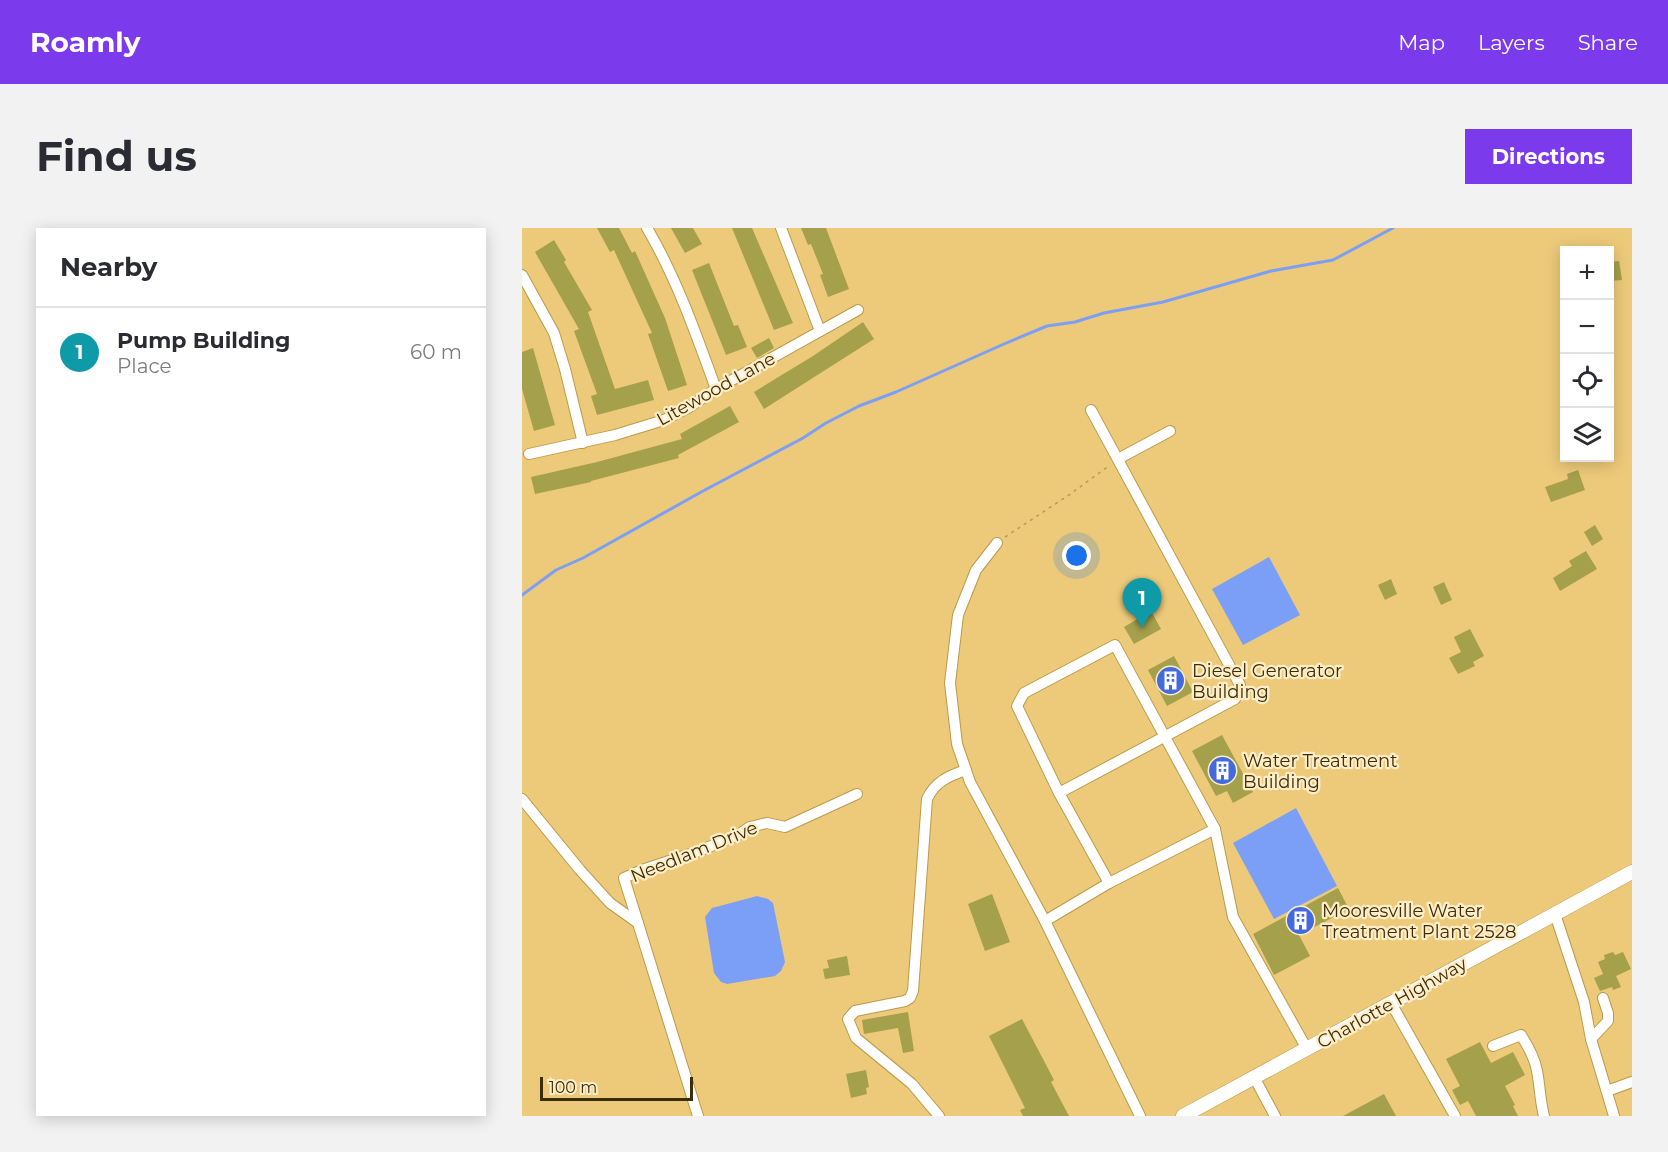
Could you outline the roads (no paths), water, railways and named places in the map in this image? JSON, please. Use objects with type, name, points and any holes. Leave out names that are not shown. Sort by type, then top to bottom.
[{"type":"main road","name":"Charlotte Highway","points":[[1183,1116],[1632,872]]},
{"type":"street","points":[[646,228],[671,272],[716,389]]},
{"type":"street","points":[[781,228],[820,331]]},
{"type":"street","points":[[522,275],[554,333],[583,443]]},
{"type":"street","name":"Litewood Lane","points":[[529,454],[583,443],[664,420],[858,310]]},
{"type":"street","points":[[1059,793],[1235,699],[1240,685],[1091,410]]},
{"type":"street","points":[[1118,459],[1170,431]]},
{"type":"street","points":[[998,543],[976,570],[958,615],[950,683],[957,744],[970,782],[1045,921],[1140,1116]]},
{"type":"street","points":[[1109,883],[1059,793],[1017,706],[1024,693],[1115,645],[1215,829],[1233,917],[1307,1049]]},
{"type":"street","points":[[939,1116],[912,1084],[856,1038],[848,1019],[855,1011],[910,998],[913,991],[927,799],[939,781],[966,770]]},
{"type":"street","name":"Needlam Drive","points":[[698,1116],[624,878],[738,835],[750,826],[767,823],[785,827],[857,794]]},
{"type":"street","points":[[522,799],[610,903],[638,923]]},
{"type":"street","points":[[1045,921],[1109,883],[1215,829]]},
{"type":"street","points":[[1555,914],[1584,1002],[1591,1039],[1614,1116]]},
{"type":"street","points":[[1591,1039],[1608,1021],[1603,998]]},
{"type":"street","points":[[1391,1003],[1455,1116]]},
{"type":"street","points":[[1493,1046],[1521,1035],[1537,1071],[1539,1098],[1544,1116]]},
{"type":"street","points":[[1254,1077],[1275,1116]]},
{"type":"street","points":[[1607,1091],[1632,1082]]},
{"type":"water","points":[[1269,557],[1300,615],[1243,645],[1212,589]]},
{"type":"water","points":[[1296,808],[1337,886],[1274,919],[1233,843]]},
{"type":"water","points":[[757,896],[773,903],[785,962],[781,971],[775,976],[727,984],[721,982],[714,973],[705,917],[712,908]]},
{"type":"waterway","points":[[522,595],[556,570],[583,558],[803,438],[826,423],[859,406],[1004,344],[1047,326],[1163,302],[1271,271],[1333,260],[1393,228]]},
{"type":"place","name":"Pump Building","points":[[1142,628]]},
{"type":"place","name":"Diesel Generator Building","points":[[1171,681]]},
{"type":"place","name":"Water Treatment Building","points":[[1222,771]]},
{"type":"place","name":"Mooresville Water Treatment Plant 2528","points":[[1301,921]]}]
